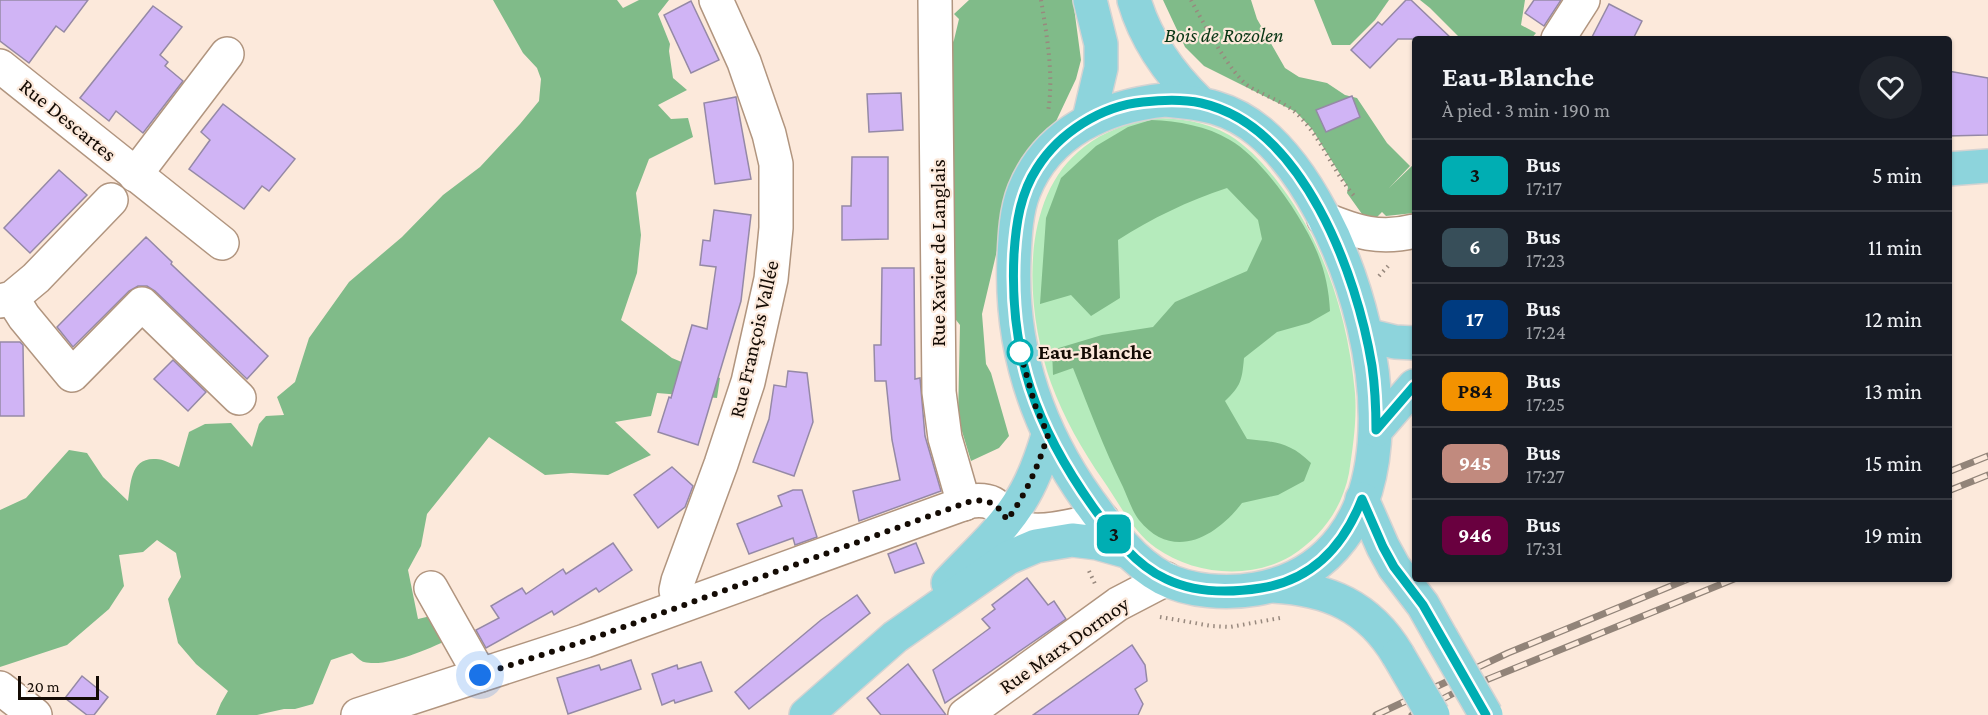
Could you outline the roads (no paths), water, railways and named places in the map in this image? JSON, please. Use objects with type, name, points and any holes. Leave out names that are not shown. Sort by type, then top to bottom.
[{"type":"main road","points":[[1089,119],[1101,69],[1101,44],[1090,0]]},
{"type":"main road","points":[[1134,0],[1140,19],[1161,59],[1177,81],[1199,102]]},
{"type":"main road","points":[[1271,586],[1308,570],[1326,558],[1352,524],[1362,499],[1373,454],[1376,430],[1376,398],[1362,321],[1342,259],[1324,219],[1294,171],[1260,132],[1238,118],[1199,102],[1165,100],[1136,103],[1089,119],[1058,142],[1043,158],[1023,193],[1015,237],[1012,292],[1018,341],[1035,405],[1048,435],[1082,491],[1102,519],[1137,560],[1166,579],[1192,587],[1224,592],[1271,586],[1312,590],[1350,605],[1369,618],[1381,631],[1398,655],[1432,715]]},
{"type":"main road","points":[[1952,169],[1988,166]]},
{"type":"main road","points":[[1362,321],[1395,342],[1412,343]]},
{"type":"main road","points":[[1376,430],[1412,388]]},
{"type":"main road","points":[[895,638],[1007,520],[1028,487],[1048,435]]},
{"type":"main road","points":[[1362,499],[1394,567],[1423,605],[1486,715]]},
{"type":"main road","points":[[806,715],[895,638],[1008,558],[1036,546],[1072,540],[1097,543],[1129,552]]},
{"type":"street","name":"Rue François Vallée","points":[[679,606],[676,590],[678,581],[748,382],[771,279],[776,228],[776,164],[769,134],[748,71],[716,0]]},
{"type":"street","name":"Rue Xavier de Langlais","points":[[935,0],[939,392],[946,446],[964,504]]},
{"type":"street","points":[[1559,36],[1582,0]]},
{"type":"street","name":"Rue Descartes","points":[[135,175],[227,54]]},
{"type":"street","name":"Rue Descartes","points":[[0,66],[222,243]]},
{"type":"street","points":[[111,200],[36,279],[6,299],[72,375],[142,304],[239,398]]},
{"type":"street","points":[[1324,219],[1353,230],[1380,236],[1412,231]]},
{"type":"street","points":[[358,715],[585,641],[964,504],[987,501],[997,505],[1007,520],[1022,528],[1038,530],[1102,519]]},
{"type":"street","name":"Rue Marx Dormoy","points":[[965,715],[1118,604],[1166,579]]},
{"type":"street","points":[[431,588],[480,675]]},
{"type":"street","points":[[0,688],[36,715]]},
{"type":"railway","points":[[1952,470],[1988,456]]},
{"type":"railway","points":[[1952,489],[1988,475]]},
{"type":"railway","points":[[1376,715],[1508,653],[1681,582]]},
{"type":"railway","points":[[1412,715],[1454,693],[1727,582]]},
{"type":"place","name":"Eau-Blanche","points":[[1020,352]]},
{"type":"park label","name":"Bois de Rozolen","points":[[1224,35]]}]
